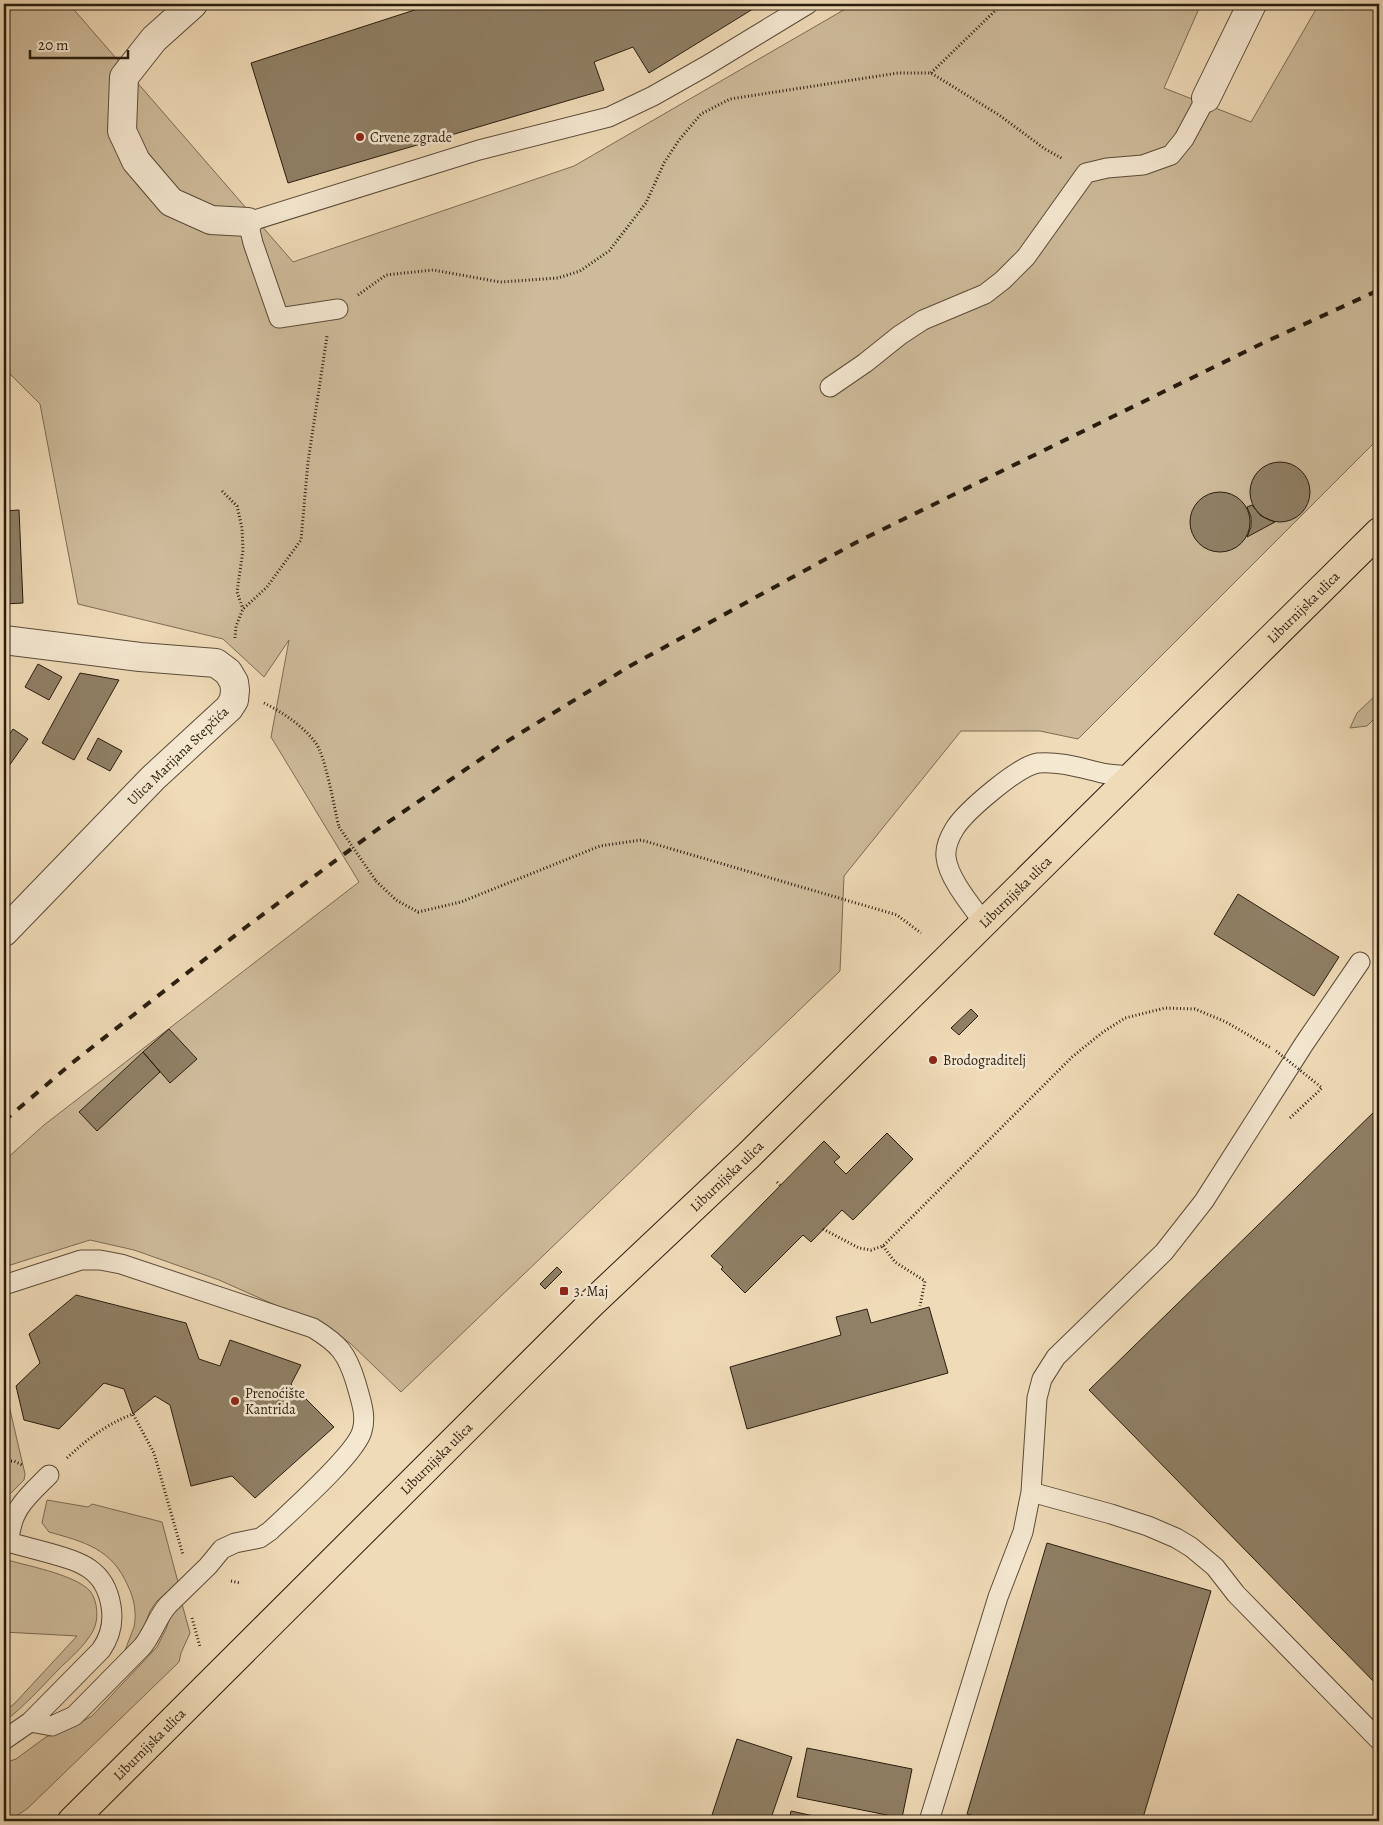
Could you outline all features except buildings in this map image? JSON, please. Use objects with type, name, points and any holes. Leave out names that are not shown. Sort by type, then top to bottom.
[{"type":"main road","name":"Liburnijska ulica","points":[[72,1821],[591,1304],[749,1155],[1379,532]]},
{"type":"street","points":[[194,4],[154,39],[124,77],[122,131],[136,161],[171,202],[211,220],[248,222]]},
{"type":"street","points":[[1206,98],[1252,4]]},
{"type":"street","name":"Ulica Marijana Stepčića","points":[[4,640],[140,657],[216,663],[228,672],[236,690],[234,700],[229,708],[153,778],[4,932]]},
{"type":"lane","points":[[338,308],[279,318],[252,243],[248,222],[479,150],[609,117],[653,96],[706,66],[808,4]]},
{"type":"lane","points":[[830,387],[923,320],[985,294],[1003,280],[1026,257],[1086,173],[1107,168],[1143,165],[1171,155],[1184,140],[1206,98]]},
{"type":"lane","points":[[984,922],[951,873],[946,854],[954,829],[974,808],[1014,775],[1028,766],[1037,763],[1058,764],[1103,773],[1132,776]]},
{"type":"lane","points":[[929,1821],[998,1597],[1023,1532],[1031,1492],[1037,1398],[1042,1379],[1056,1357],[1164,1252],[1204,1201],[1304,1044],[1360,962]]},
{"type":"lane","points":[[4,1285],[81,1260],[100,1260],[121,1264],[313,1328],[339,1346],[349,1362],[362,1403],[364,1418],[362,1432],[357,1442],[343,1459],[270,1531],[260,1538],[235,1543],[222,1549],[208,1566],[163,1610],[152,1635],[142,1647],[74,1716],[52,1726],[30,1722]]},
{"type":"lane","points":[[4,1740],[30,1722],[100,1650],[108,1640],[112,1626],[112,1612],[106,1586],[87,1566],[76,1561],[7,1542],[12,1518],[20,1506],[49,1476]]},
{"type":"lane","points":[[1031,1492],[1148,1526],[1176,1538],[1191,1547],[1215,1567],[1236,1594],[1379,1740]]},
{"type":"path","points":[[931,73],[1002,4]]},
{"type":"path","points":[[235,642],[236,626],[243,609],[267,587],[301,540],[308,462],[327,336],[338,308],[386,275],[433,270],[500,282],[558,278],[580,271],[609,251],[646,203],[664,163],[679,140],[701,114],[730,99],[898,72],[931,73],[999,114],[1045,149],[1086,173]]},
{"type":"path","points":[[222,491],[237,506],[242,528],[243,550],[237,592],[243,609]]},
{"type":"path","points":[[260,701],[284,713],[316,743],[325,767],[339,827],[376,882],[396,900],[418,912],[461,902],[600,846],[641,840],[897,915],[921,932]]},
{"type":"path","points":[[823,1228],[859,1248],[871,1250],[883,1246],[1072,1056],[1125,1018],[1156,1009],[1174,1007],[1195,1009],[1226,1022],[1263,1042]]},
{"type":"path","points":[[1276,1051],[1322,1088],[1315,1095]]},
{"type":"path","points":[[883,1246],[895,1262],[925,1281],[920,1306]]},
{"type":"path","points":[[49,1476],[77,1449],[104,1428],[117,1420],[134,1414],[154,1452],[184,1559]]},
{"type":"shaded area","points":[[4,4],[69,4],[293,262],[574,166],[854,4],[1201,4],[1164,88],[1251,122],[1319,4],[1379,4],[1379,438],[1078,739],[1040,731],[961,731],[844,876],[840,971],[401,1392],[350,1343],[327,1328],[219,1280],[134,1250],[90,1240],[4,1267],[4,1161],[44,1125],[359,882],[271,737],[289,640],[264,677],[223,639],[78,604],[40,404],[4,368]]},
{"type":"shaded area","points":[[1379,692],[1379,714],[1367,726],[1350,728],[1357,713]]},
{"type":"shaded area","points":[[4,1384],[25,1474],[24,1480],[4,1500]]},
{"type":"shaded area","points":[[47,1500],[88,1507],[92,1504],[162,1522],[178,1582],[156,1602],[150,1611],[142,1633],[124,1653],[134,1627],[135,1617],[132,1596],[128,1586],[114,1563],[105,1555],[74,1539],[49,1532],[42,1523]]},
{"type":"shaded area","points":[[4,1559],[62,1575],[83,1585],[93,1595],[97,1616],[93,1631],[81,1648],[4,1722],[4,1712],[15,1703],[77,1636],[4,1632]]},
{"type":"shaded area","points":[[182,1604],[190,1633],[179,1662],[28,1808],[12,1819],[4,1821],[4,1763],[16,1759],[46,1737],[69,1729],[92,1716],[157,1647],[172,1612]]},
{"type":"railway","points":[[4,1121],[72,1063],[246,927],[378,829],[506,742],[630,666],[857,542],[1263,343],[1379,290]]},
{"type":"place","name":"Crvene zgrade","points":[[360,137]]},
{"type":"place","name":"Brodograditelj","points":[[933,1060]]},
{"type":"place","name":"3. Maj","points":[[564,1291]]},
{"type":"place","name":"Prenoćište Kantrida","points":[[235,1401]]}]
